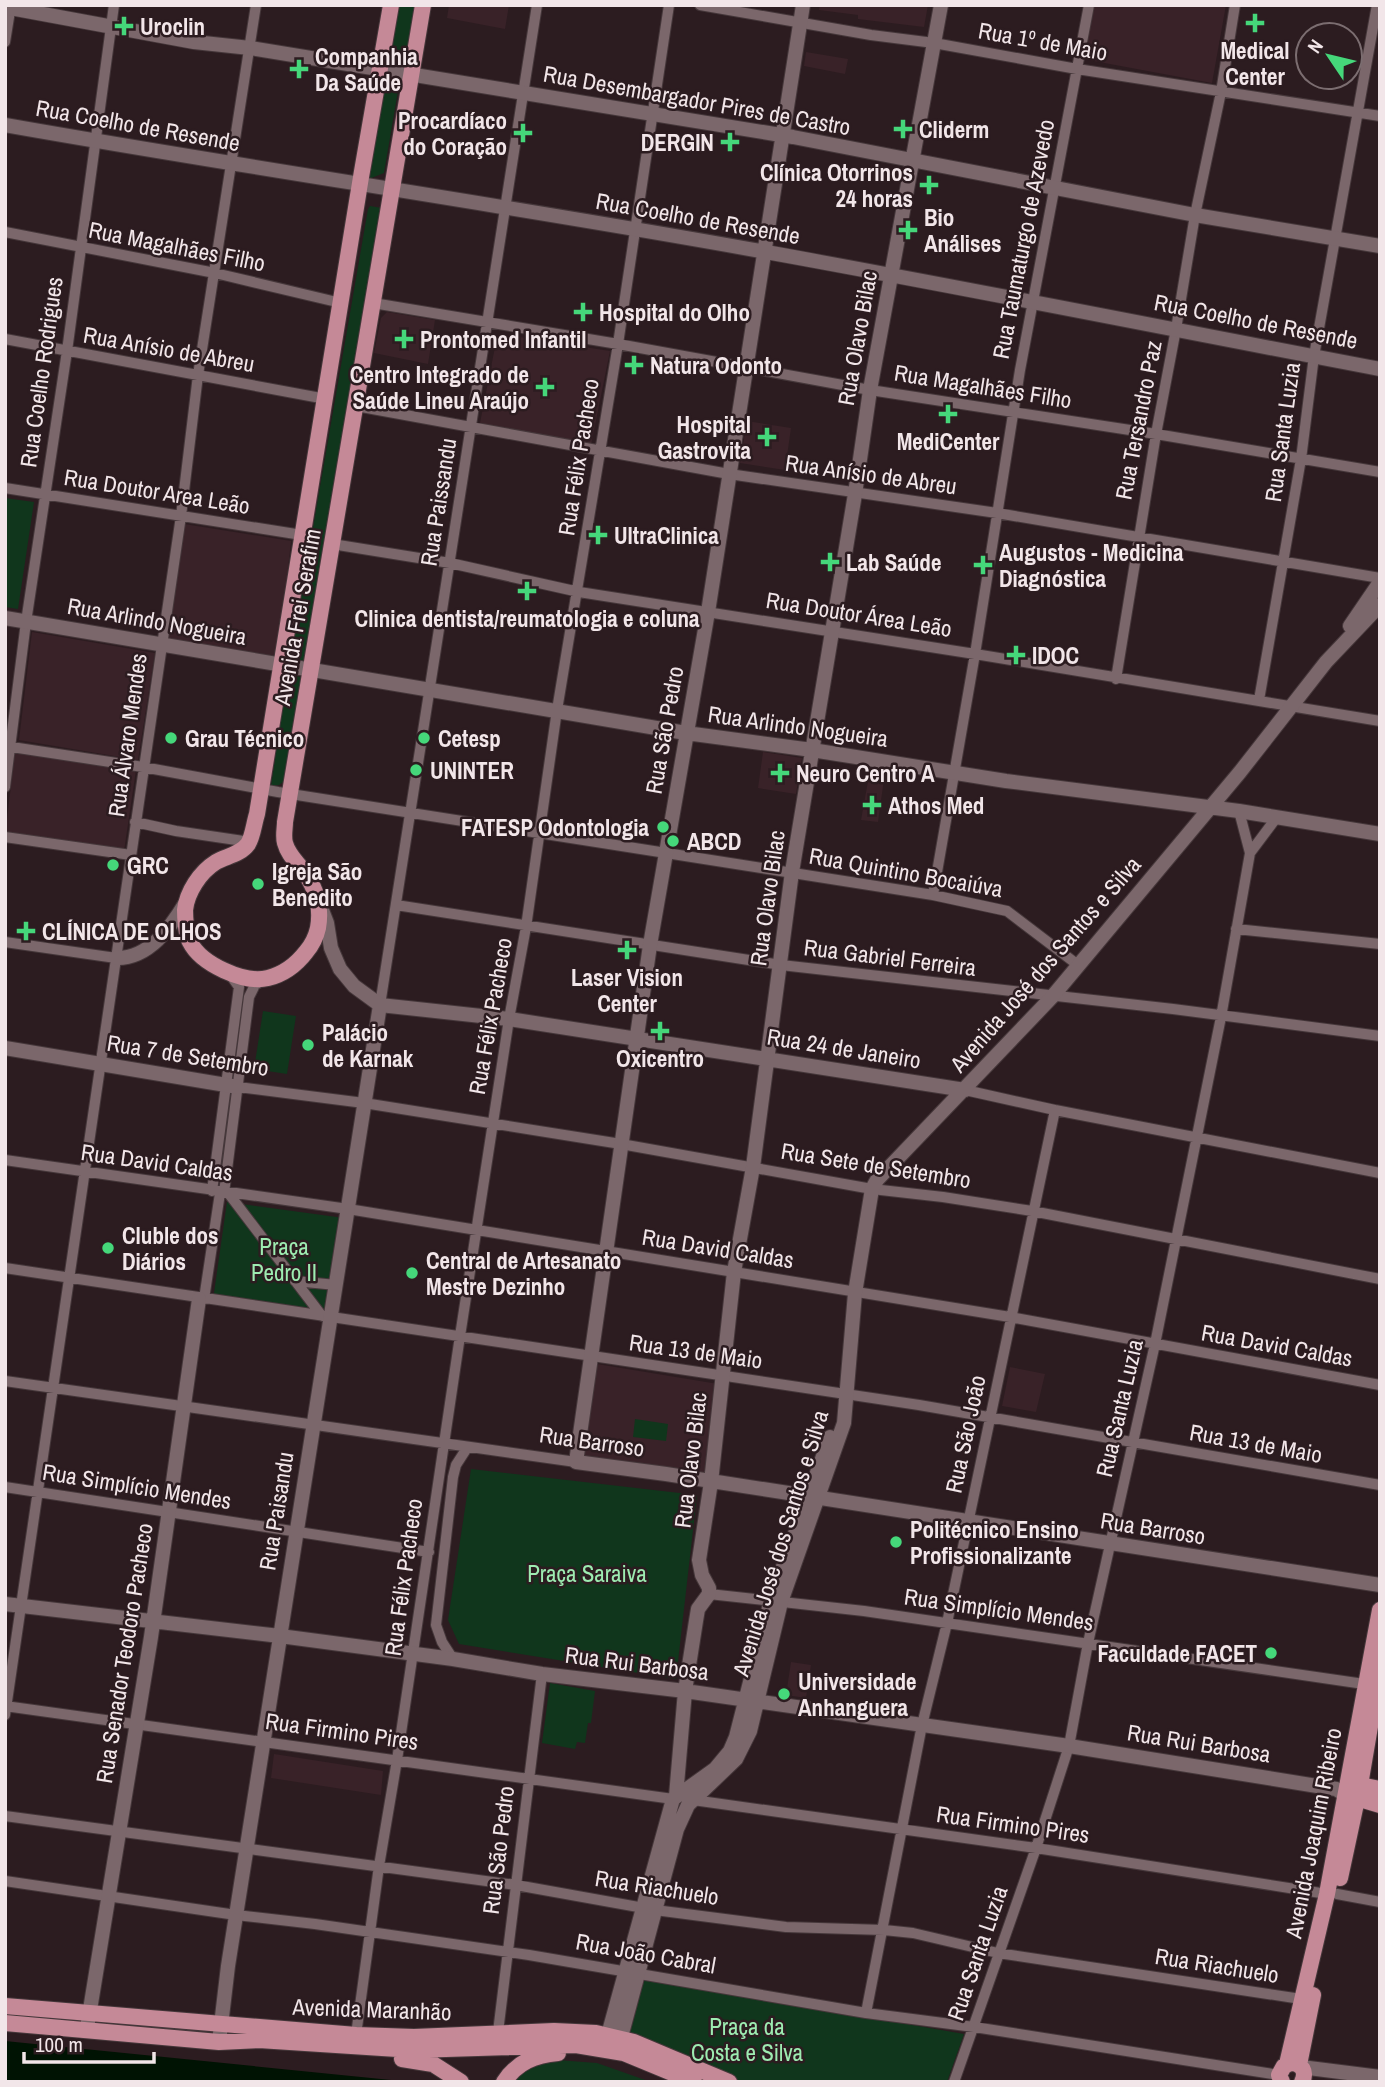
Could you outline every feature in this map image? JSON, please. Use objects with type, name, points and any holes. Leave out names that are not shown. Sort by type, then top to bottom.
[{"type":"main road","name":"Avenida Frei Serafim","points":[[250,842],[391,5]]},
{"type":"main road","name":"Avenida Frei Serafim","points":[[320,904],[313,886],[290,855],[284,840],[289,794],[423,5]]},
{"type":"main road","points":[[250,842],[244,849],[216,862],[203,873],[191,891],[185,911],[189,941],[207,961],[229,973],[247,978],[266,979],[286,971],[299,961],[311,946],[317,933],[320,904]]},
{"type":"main road","name":"Avenida Joaquim Ribeiro","points":[[1292,2072],[1310,2007],[1354,1793],[1373,1686],[1380,1610]]},
{"type":"main road","name":"Avenida Joaquim Ribeiro","points":[[1373,1686],[1380,1668]]},
{"type":"main road","points":[[1354,1793],[1380,1789]]},
{"type":"main road","points":[[1354,1793],[1380,1805]]},
{"type":"main road","name":"Avenida Joaquim Ribeiro","points":[[1292,2072],[1301,1999],[1332,1894]]},
{"type":"main road","name":"Avenida Maranhão","points":[[5,2006],[219,2042],[258,2040],[413,2050],[554,2045],[617,2047],[729,2082]]},
{"type":"main road","name":"Avenida Maranhão","points":[[5,2023],[221,2024],[414,2037],[577,2031],[694,2082]]},
{"type":"main road","points":[[219,2042],[248,2048],[425,2061],[443,2069],[461,2082]]},
{"type":"main road","points":[[504,2082],[520,2065],[543,2055],[586,2054],[617,2047],[672,2082]]},
{"type":"street","name":"Rua Coelho Rodrigues","points":[[5,787],[8,747],[67,351],[114,5]]},
{"type":"street","name":"Rua Álvaro Mendes","points":[[6,1709],[181,516],[198,375],[256,5]]},
{"type":"street","name":"Rua Paissandu","points":[[380,1005],[537,5]]},
{"type":"street","name":"Rua Félix Pacheco","points":[[356,2035],[379,1866],[476,1230],[579,592],[669,5]]},
{"type":"street","name":"Rua 1º de Maio","points":[[700,5],[1077,69],[1380,116]]},
{"type":"street","name":"Rua São Pedro","points":[[576,1462],[650,945],[708,612],[803,5]]},
{"type":"street","name":"Rua Olavo Bilac","points":[[709,1594],[708,1583],[702,1575],[699,1560],[711,1482],[734,1272],[753,1167],[792,872],[833,632],[870,390],[941,5]]},
{"type":"street","name":"Rua Taumaturgo de Azevedo","points":[[933,895],[1032,301],[1089,5]]},
{"type":"street","name":"Rua Tersandro Paz","points":[[1116,679],[1156,433],[1235,5]]},
{"type":"street","name":"Rua Santa Luzia","points":[[1259,700],[1301,459],[1314,356],[1377,5]]},
{"type":"street","name":"Rua Desembargador Pires de Castro","points":[[9,6],[194,41],[653,113],[1195,215],[1380,246]]},
{"type":"street","points":[[5,42],[9,6]]},
{"type":"street","name":"Rua Coelho de Resende","points":[[5,125],[765,252],[1380,369]]},
{"type":"street","name":"Rua Magalhães Filho","points":[[5,232],[215,274],[341,303]]},
{"type":"street","name":"Rua Magalhães Filho","points":[[373,303],[870,390],[1156,433],[1380,472]]},
{"type":"street","name":"Rua Anísio de Abreu","points":[[5,339],[326,399]]},
{"type":"street","name":"Rua Anísio de Abreu","points":[[356,406],[729,474],[997,513],[1380,580]]},
{"type":"street","name":"Rua Doutor Area Leão","points":[[5,488],[302,536]]},
{"type":"street","name":"Rua Doutor Área Leão","points":[[332,544],[450,563],[579,592],[1380,721]]},
{"type":"street","points":[[1326,662],[1380,580]]},
{"type":"street","name":"Avenida José dos Santos e Silva","points":[[617,2047],[632,1972],[650,1908],[675,1798],[715,1769],[730,1751],[751,1701],[776,1601],[813,1498],[844,1423],[855,1293],[872,1189],[877,1180],[1052,997],[1292,707],[1326,662],[1380,605]]},
{"type":"street","name":"Rua Arlindo Nogueira","points":[[5,618],[686,733],[1006,781],[1239,811],[1380,834]]},
{"type":"street","name":"Rua Quintino Bocaiúva","points":[[8,747],[933,895],[1007,911],[1019,917],[1078,965]]},
{"type":"street","name":"Rua Santa Luzia","points":[[954,2082],[1069,1746],[1088,1643],[1155,1345],[1250,853],[1239,811]]},
{"type":"street","name":"Rua Santa Luzia","points":[[1250,853],[1277,817]]},
{"type":"street","points":[[135,822],[250,842]]},
{"type":"street","points":[[5,837],[131,855]]},
{"type":"street","points":[[216,862],[222,852],[222,837]]},
{"type":"street","points":[[5,942],[123,958],[154,943],[173,922],[191,891]]},
{"type":"street","points":[[320,904],[327,923],[331,948],[340,969],[354,986],[380,1005]]},
{"type":"street","name":"Rua Gabriel Ferreira","points":[[396,905],[781,965],[1173,1009],[1380,1036]]},
{"type":"street","points":[[1236,929],[1380,944]]},
{"type":"street","points":[[229,973],[239,987],[233,1030],[232,1086],[225,1139],[214,1173],[221,1193],[326,1317]]},
{"type":"street","points":[[232,1086],[246,1032],[251,990],[254,985],[266,979]]},
{"type":"street","name":"Rua 24 de Janeiro","points":[[380,1005],[509,1019],[965,1090],[1380,1173]]},
{"type":"street","name":"Rua Paisandu","points":[[219,2042],[326,1317],[336,1285],[380,1005]]},
{"type":"street","points":[[233,1030],[246,1032]]},
{"type":"street","name":"Rua 7 de Setembro","points":[[5,1048],[232,1086],[364,1104]]},
{"type":"street","name":"Rua Sete de Setembro","points":[[364,1104],[621,1144],[872,1189],[1032,1211],[1380,1279]]},
{"type":"street","name":"Rua São João","points":[[866,2013],[922,1725],[947,1623],[1055,1110]]},
{"type":"street","points":[[221,1193],[227,1175],[225,1139]]},
{"type":"street","name":"Rua David Caldas","points":[[5,1160],[221,1193],[348,1209],[1010,1317],[1380,1385]]},
{"type":"street","points":[[214,1173],[227,1175]]},
{"type":"street","name":"Rua Senador Teodoro Pacheco","points":[[88,2022],[153,1620],[184,1407],[221,1193]]},
{"type":"street","name":"Rua 13 de Maio","points":[[5,1268],[919,1405],[1380,1485]]},
{"type":"street","points":[[295,1281],[336,1285]]},
{"type":"street","name":"Rua Barroso","points":[[5,1381],[711,1482],[1380,1586]]},
{"type":"street","points":[[453,1659],[442,1642],[436,1625],[453,1476],[456,1465],[467,1448]]},
{"type":"street","name":"Rua Simplício Mendes","points":[[5,1487],[429,1552]]},
{"type":"street","points":[[675,1798],[685,1691],[698,1609],[709,1594]]},
{"type":"street","name":"Rua Simplício Mendes","points":[[709,1594],[947,1623],[1373,1686]]},
{"type":"street","name":"Rua Rui Barbosa","points":[[5,1604],[280,1636],[542,1674],[685,1691],[1069,1746],[1354,1793]]},
{"type":"street","name":"Rua São Pedro","points":[[499,2032],[542,1674]]},
{"type":"street","name":"Avenida José dos Santos e Silva","points":[[650,1908],[682,1814],[736,1759],[750,1731],[751,1701]]},
{"type":"street","name":"Rua Firmino Pires","points":[[6,1709],[136,1724],[675,1798]]},
{"type":"street","name":"Rua Firmino Pires","points":[[693,1800],[1036,1848],[1380,1902]]},
{"type":"street","name":"Rua Riachuelo","points":[[5,1816],[516,1885],[650,1908],[786,1927],[884,1930],[930,1936],[998,1953],[1301,1999]]},
{"type":"street","name":"Rua João Cabral","points":[[5,1881],[508,1952],[866,2013],[1292,2072]]},
{"type":"street","points":[[1292,2072],[1380,2077]]},
{"type":"shaded area","points":[[449,5],[509,5],[505,29],[447,18]]},
{"type":"shaded area","points":[[820,5],[928,5],[924,27],[858,19],[858,15],[819,10]]},
{"type":"shaded area","points":[[1093,5],[1226,5],[1212,83],[1083,59]]},
{"type":"shaded area","points":[[806,52],[848,59],[845,74],[804,66]]},
{"type":"shaded area","name":"Prontomed Infantil","points":[[387,312],[435,320],[428,364],[374,353],[381,318]]},
{"type":"shaded area","name":"Centro Integrado de Saúde Lineu Araújo","points":[[500,334],[610,351],[591,445],[480,423],[497,337]]},
{"type":"shaded area","name":"Hospital Gastrovita","points":[[747,421],[791,428],[785,470],[740,463]]},
{"type":"shaded area","points":[[184,524],[291,541],[278,662],[166,643]]},
{"type":"shaded area","points":[[32,632],[155,653],[138,760],[19,740]]},
{"type":"shaded area","name":"Neuro Centro A","points":[[763,752],[802,758],[796,794],[758,788]]},
{"type":"shaded area","points":[[15,753],[136,770],[124,851],[5,835]]},
{"type":"shaded area","name":"Athos Med","points":[[870,770],[885,772],[878,822],[861,820]]},
{"type":"shaded area","points":[[597,1364],[718,1384],[705,1477],[584,1459]]},
{"type":"shaded area","points":[[1010,1367],[1045,1374],[1036,1412],[1002,1406]]},
{"type":"shaded area","points":[[791,1662],[811,1665],[806,1698],[786,1695]]},
{"type":"shaded area","points":[[274,1754],[383,1771],[381,1795],[271,1778]]},
{"type":"shaded area","points":[[5,2041],[391,2080],[393,2082],[5,2082]]},
{"type":"green space","points":[[399,5],[415,5],[406,58],[390,56]]},
{"type":"green space","points":[[399,85],[384,173],[369,179],[384,92]]},
{"type":"green space","points":[[370,206],[382,208],[308,663],[290,661],[368,209]]},
{"type":"green space","points":[[5,498],[34,502],[18,609],[5,607]]},
{"type":"green space","points":[[291,676],[303,677],[287,779],[279,785],[271,786],[286,686]]},
{"type":"green space","points":[[263,1011],[296,1016],[287,1074],[254,1069]]},
{"type":"green space","name":"Praça Pedro II","points":[[227,1202],[344,1218],[328,1315],[213,1300]]},
{"type":"green space","points":[[635,1419],[668,1424],[666,1441],[633,1437]]},
{"type":"green space","name":"Praça Saraiva","points":[[471,1469],[697,1495],[676,1679],[459,1644],[448,1620]]},
{"type":"green space","points":[[550,1683],[595,1691],[591,1723],[588,1723],[585,1743],[577,1742],[575,1749],[542,1743]]},
{"type":"green space","name":"Praça da Costa e Silva","points":[[643,1978],[964,2034],[947,2082],[739,2082],[627,2036]]},
{"type":"green space","points":[[557,2060],[597,2063],[651,2082],[514,2082],[528,2070]]},
{"type":"place","name":"Medical Center","points":[[1255,23]]},
{"type":"place","name":"Uroclin","points":[[124,26]]},
{"type":"place","name":"Companhia Da Saúde","points":[[299,69]]},
{"type":"place","name":"Cliderm","points":[[903,129]]},
{"type":"place","name":"Procardíaco do Coração","points":[[523,133]]},
{"type":"place","name":"DERGIN","points":[[730,142]]},
{"type":"place","name":"Clínica Otorrinos 24 horas","points":[[929,185]]},
{"type":"place","name":"Bio Análises","points":[[908,230]]},
{"type":"place","name":"Hospital do Olho","points":[[583,312]]},
{"type":"place","name":"Prontomed Infantil","points":[[404,339]]},
{"type":"place","name":"Natura Odonto","points":[[634,365]]},
{"type":"place","name":"Centro Integrado de Saúde Lineu Araújo","points":[[545,387]]},
{"type":"place","name":"MediCenter","points":[[948,414]]},
{"type":"place","name":"Hospital Gastrovita","points":[[767,437]]},
{"type":"place","name":"UltraClinica","points":[[598,535]]},
{"type":"place","name":"Lab Saúde","points":[[830,562]]},
{"type":"place","name":"Augustos - Medicina Diagnóstica","points":[[983,565]]},
{"type":"place","name":"Clinica dentista/reumatologia e coluna","points":[[527,591]]},
{"type":"place","name":"IDOC","points":[[1016,655]]},
{"type":"place","name":"Grau Técnico","points":[[171,738]]},
{"type":"place","name":"Cetesp","points":[[424,738]]},
{"type":"place","name":"UNINTER","points":[[416,770]]},
{"type":"place","name":"Neuro Centro A","points":[[780,773]]},
{"type":"place","name":"Athos Med","points":[[872,805]]},
{"type":"place","name":"FATESP Odontologia","points":[[663,827]]},
{"type":"place","name":"ABCD","points":[[673,841]]},
{"type":"place","name":"GRC","points":[[113,865]]},
{"type":"place","name":"Igreja São Benedito","points":[[258,884]]},
{"type":"place","name":"CLÍNICA DE OLHOS","points":[[26,931]]},
{"type":"place","name":"Laser Vision Center","points":[[627,950]]},
{"type":"place","name":"Oxicentro","points":[[660,1031]]},
{"type":"place","name":"Palácio de Karnak","points":[[308,1045]]},
{"type":"place","name":"Cluble dos Diários","points":[[108,1248]]},
{"type":"place","name":"Central de Artesanato Mestre Dezinho","points":[[412,1273]]},
{"type":"place","name":"Politécnico Ensino Profissionalizante","points":[[896,1542]]},
{"type":"place","name":"Faculdade FACET","points":[[1271,1653]]},
{"type":"place","name":"Universidade Anhanguera","points":[[784,1694]]}]
